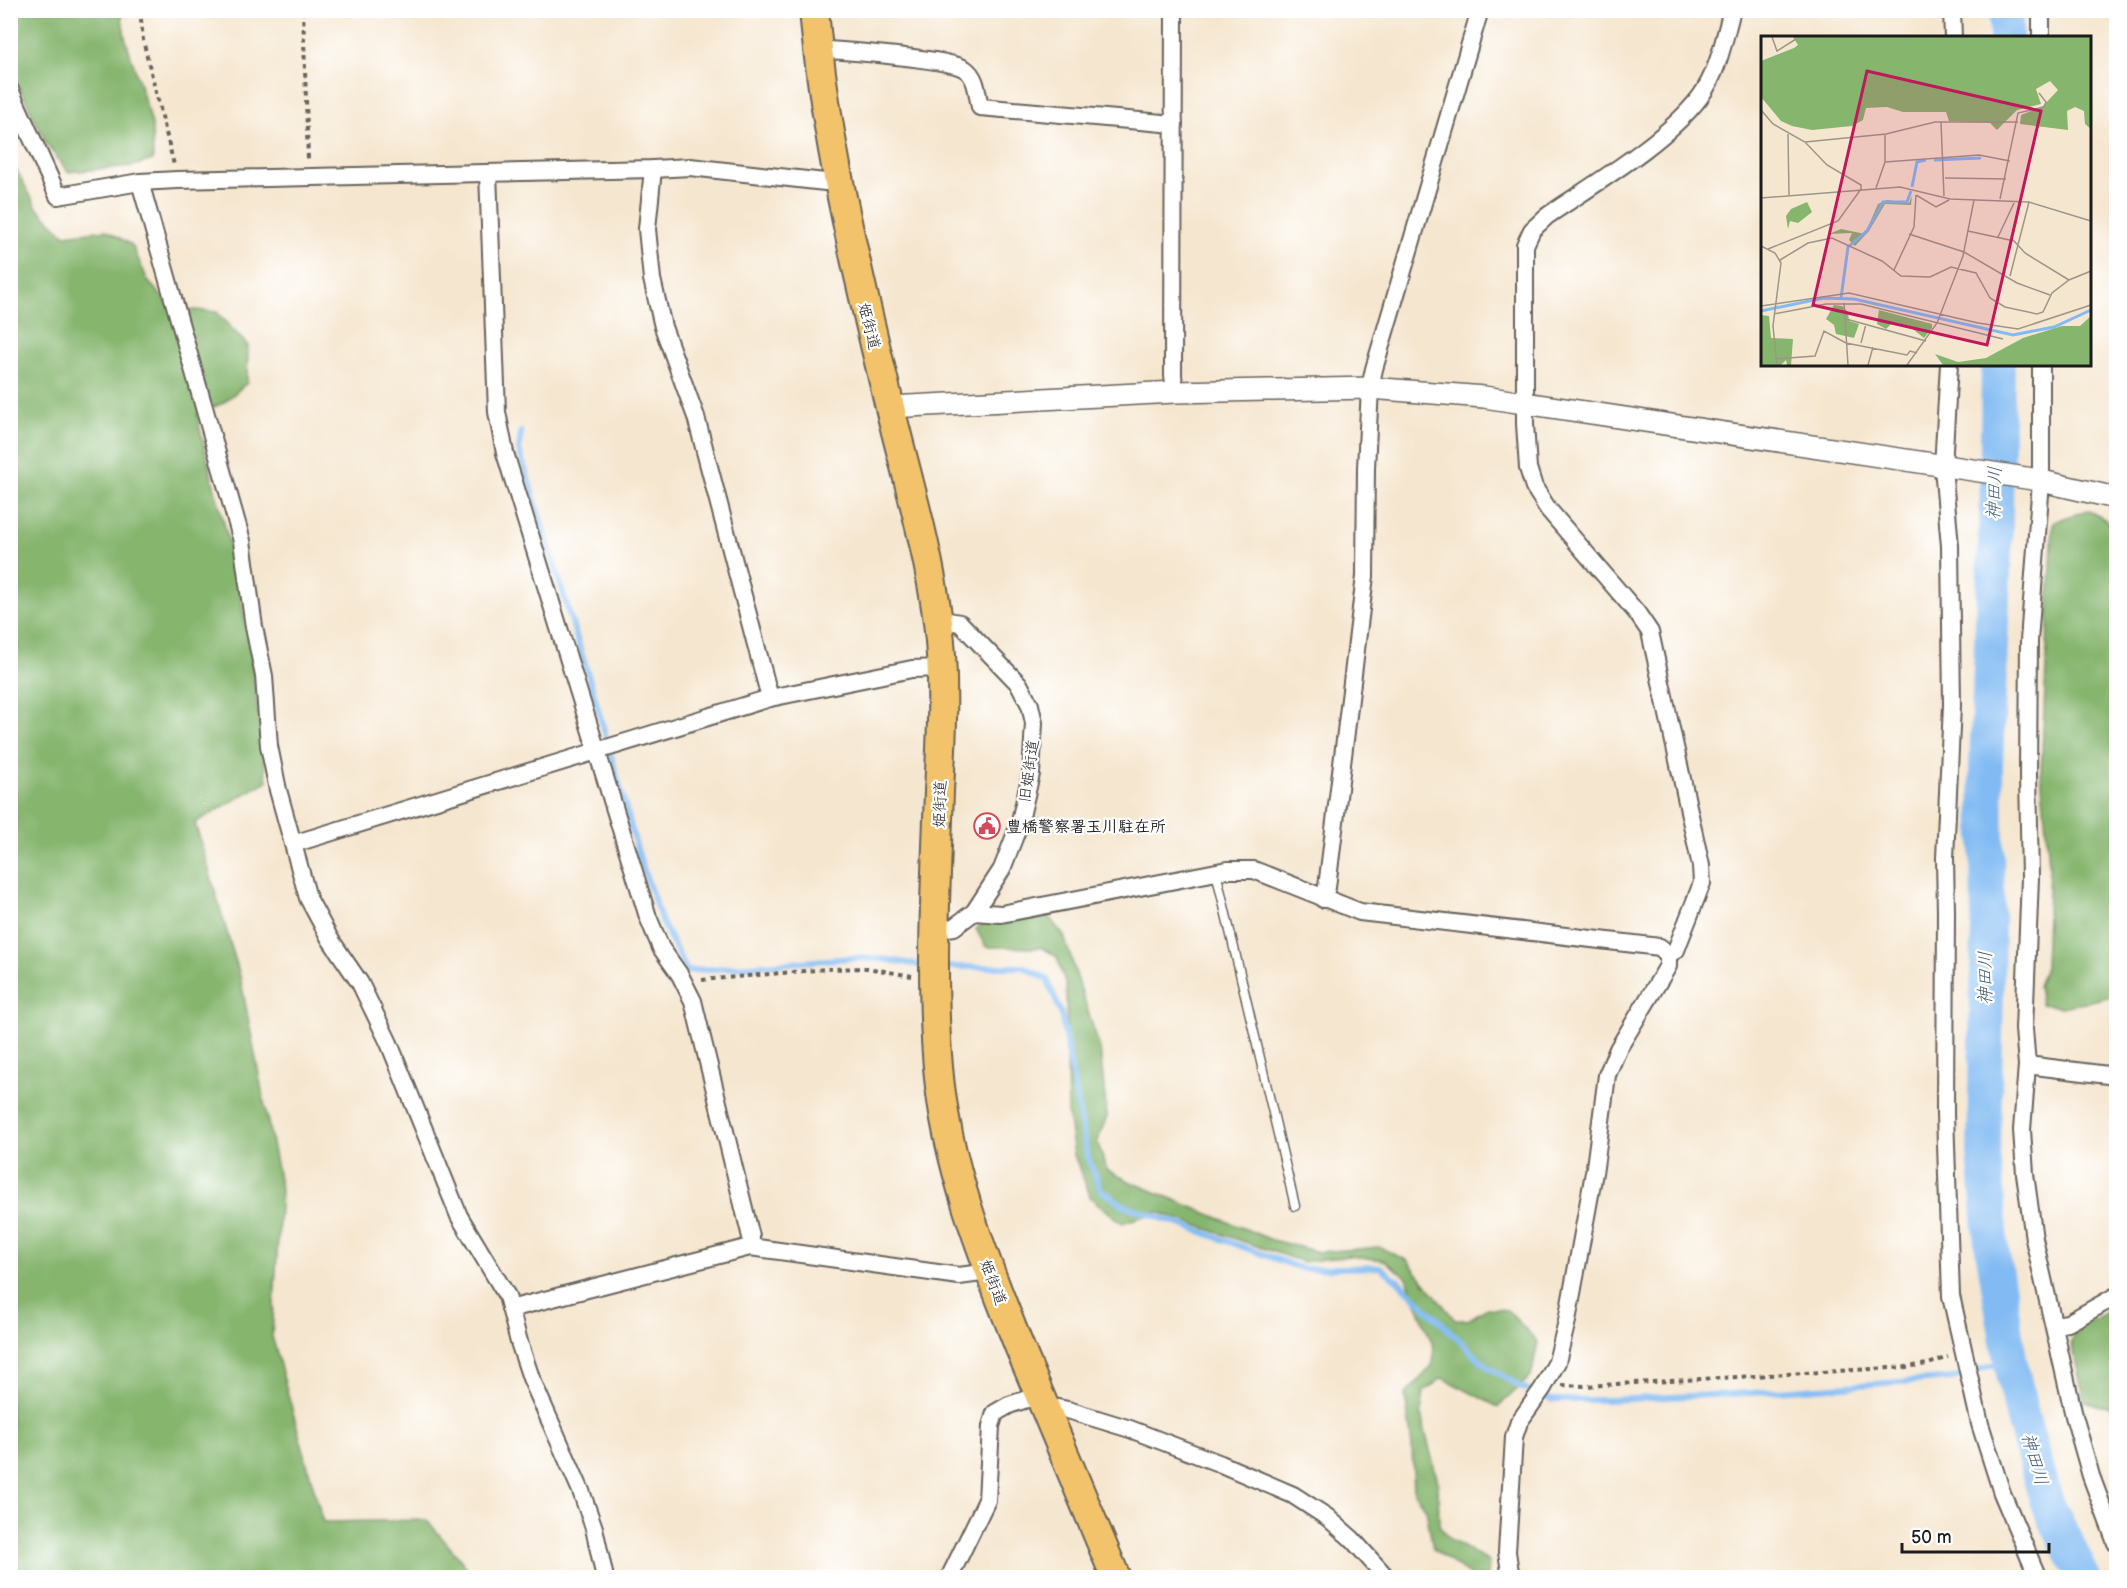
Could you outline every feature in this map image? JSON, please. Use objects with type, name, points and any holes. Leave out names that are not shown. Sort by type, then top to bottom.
[{"type":"highway","name":"姫街道","points":[[814,10],[818,50],[839,181],[861,290],[924,548],[938,619],[943,708],[934,969],[938,1070],[950,1142],[989,1272],[1116,1578]]},
{"type":"street","points":[[1174,10],[1173,375],[1175,392]]},
{"type":"street","points":[[1323,898],[1327,887],[1365,576],[1366,468],[1370,388],[1480,10]]},
{"type":"street","points":[[1668,955],[1676,950],[1702,884],[1701,866],[1656,651],[1650,632],[1637,613],[1548,508],[1534,487],[1528,468],[1525,403],[1525,245],[1532,230],[1547,216],[1668,130],[1700,96],[1715,67],[1732,10]]},
{"type":"street","points":[[1952,10],[1953,36]]},
{"type":"street","points":[[2041,10],[2041,36]]},
{"type":"street","points":[[818,50],[837,50],[944,63],[965,69],[975,82],[980,107],[1174,124]]},
{"type":"street","points":[[10,90],[58,196],[140,182],[177,180],[690,167],[825,182],[839,181]]},
{"type":"street","points":[[653,169],[647,229],[652,279],[663,327],[696,417],[770,698]]},
{"type":"street","points":[[488,173],[497,412],[505,453],[606,749],[648,917],[661,948],[685,985],[695,1012],[750,1237],[750,1247]]},
{"type":"street","points":[[140,182],[242,541],[254,627],[264,676],[269,746],[308,898],[330,939],[360,982],[389,1043],[459,1216],[507,1296],[531,1378],[581,1491],[594,1528],[605,1578]]},
{"type":"street","points":[[1950,366],[1948,468],[1952,705],[1944,858],[1945,1114],[1952,1296],[1964,1360],[1980,1424],[2002,1493],[2038,1578]]},
{"type":"street","points":[[2041,366],[2030,641],[2028,775],[2030,878],[2024,1029],[2027,1065],[2022,1130],[2025,1174],[2034,1239],[2074,1416],[2091,1476],[2116,1543]]},
{"type":"street","points":[[890,407],[1175,392],[1370,388],[1484,397],[1525,403],[2037,480],[2116,498]]},
{"type":"street","name":"旧姫街道","points":[[934,930],[954,927],[974,912],[1002,869],[1019,825],[1031,774],[1034,723],[1030,705],[1019,684],[960,623],[938,619]]},
{"type":"street","points":[[293,844],[770,698],[912,669],[942,668]]},
{"type":"street","points":[[974,912],[1001,914],[1216,873],[1254,870],[1360,912],[1660,947],[1668,955],[1668,966],[1618,1049],[1607,1075],[1595,1167],[1567,1321],[1557,1362],[1519,1422],[1514,1437],[1507,1552],[1511,1578]]},
{"type":"street","points":[[2027,1065],[2116,1076]]},
{"type":"street","points":[[510,1308],[750,1247],[959,1276],[989,1272]]},
{"type":"street","points":[[2054,1325],[2068,1323],[2116,1296]]},
{"type":"street","points":[[949,1578],[987,1500],[991,1426],[995,1413],[1009,1405],[1030,1398],[1043,1405],[1068,1410],[1130,1429],[1293,1495],[1327,1517],[1352,1539],[1387,1578]]},
{"type":"lane","points":[[1216,873],[1295,1206]]},
{"type":"path","points":[[140,10],[143,40],[177,180]]},
{"type":"path","points":[[303,10],[309,177]]},
{"type":"path","points":[[685,985],[701,980],[827,969],[867,968],[919,978],[934,969]]},
{"type":"path","points":[[1545,1384],[1584,1386],[1906,1366],[1964,1360]]},
{"type":"green space","points":[[11,10],[121,11],[125,37],[152,124],[153,160],[133,166],[68,172],[47,145],[11,70]]},
{"type":"green space","points":[[10,158],[37,208],[65,235],[106,230],[132,245],[148,281],[172,308],[217,312],[248,346],[247,383],[223,403],[197,414],[238,583],[251,657],[267,781],[195,823],[240,976],[281,1190],[272,1336],[323,1522],[427,1520],[475,1577],[11,1577]]},
{"type":"green space","points":[[2087,510],[2116,525],[2116,997],[2062,1007],[2041,1004],[2038,986],[2045,967],[2049,864],[2041,772],[2053,522]]},
{"type":"green space","points":[[1048,916],[1064,936],[1100,1049],[1107,1117],[1097,1141],[1107,1170],[1272,1240],[1319,1252],[1379,1247],[1407,1260],[1455,1320],[1468,1320],[1487,1308],[1507,1310],[1538,1342],[1531,1376],[1498,1407],[1443,1378],[1424,1391],[1421,1415],[1438,1482],[1439,1526],[1450,1539],[1489,1562],[1488,1577],[1472,1577],[1433,1549],[1426,1509],[1414,1493],[1412,1446],[1405,1395],[1431,1367],[1434,1348],[1406,1277],[1384,1260],[1348,1256],[1303,1262],[1158,1212],[1122,1223],[1091,1198],[1074,1155],[1068,1114],[1066,986],[1057,957],[1043,948],[986,947],[976,929],[987,921]]},
{"type":"green space","points":[[2116,1266],[2116,1407],[2100,1406],[2085,1401],[2071,1342],[2075,1330],[2109,1311],[2109,1282]]},
{"type":"waterway","name":"神田川","points":[[2006,10],[2006,36]]},
{"type":"waterway","name":"神田川","points":[[1998,366],[1996,523],[1986,766],[1988,922],[1984,1153],[1991,1243],[2010,1359],[2022,1415],[2047,1503],[2084,1578]]},
{"type":"waterway","points":[[521,432],[519,450],[593,691],[640,859],[662,922],[687,971],[851,958],[882,959],[926,966]]},
{"type":"waterway","points":[[942,967],[1024,967],[1047,979],[1061,1013],[1087,1155],[1101,1190],[1125,1206],[1303,1269],[1380,1267],[1397,1280],[1485,1365],[1522,1388],[1553,1400],[1609,1400],[1751,1393],[1954,1378],[2010,1359]]},
{"type":"place","name":"豊橋警察署玉川駐在所","points":[[987,826]]}]
